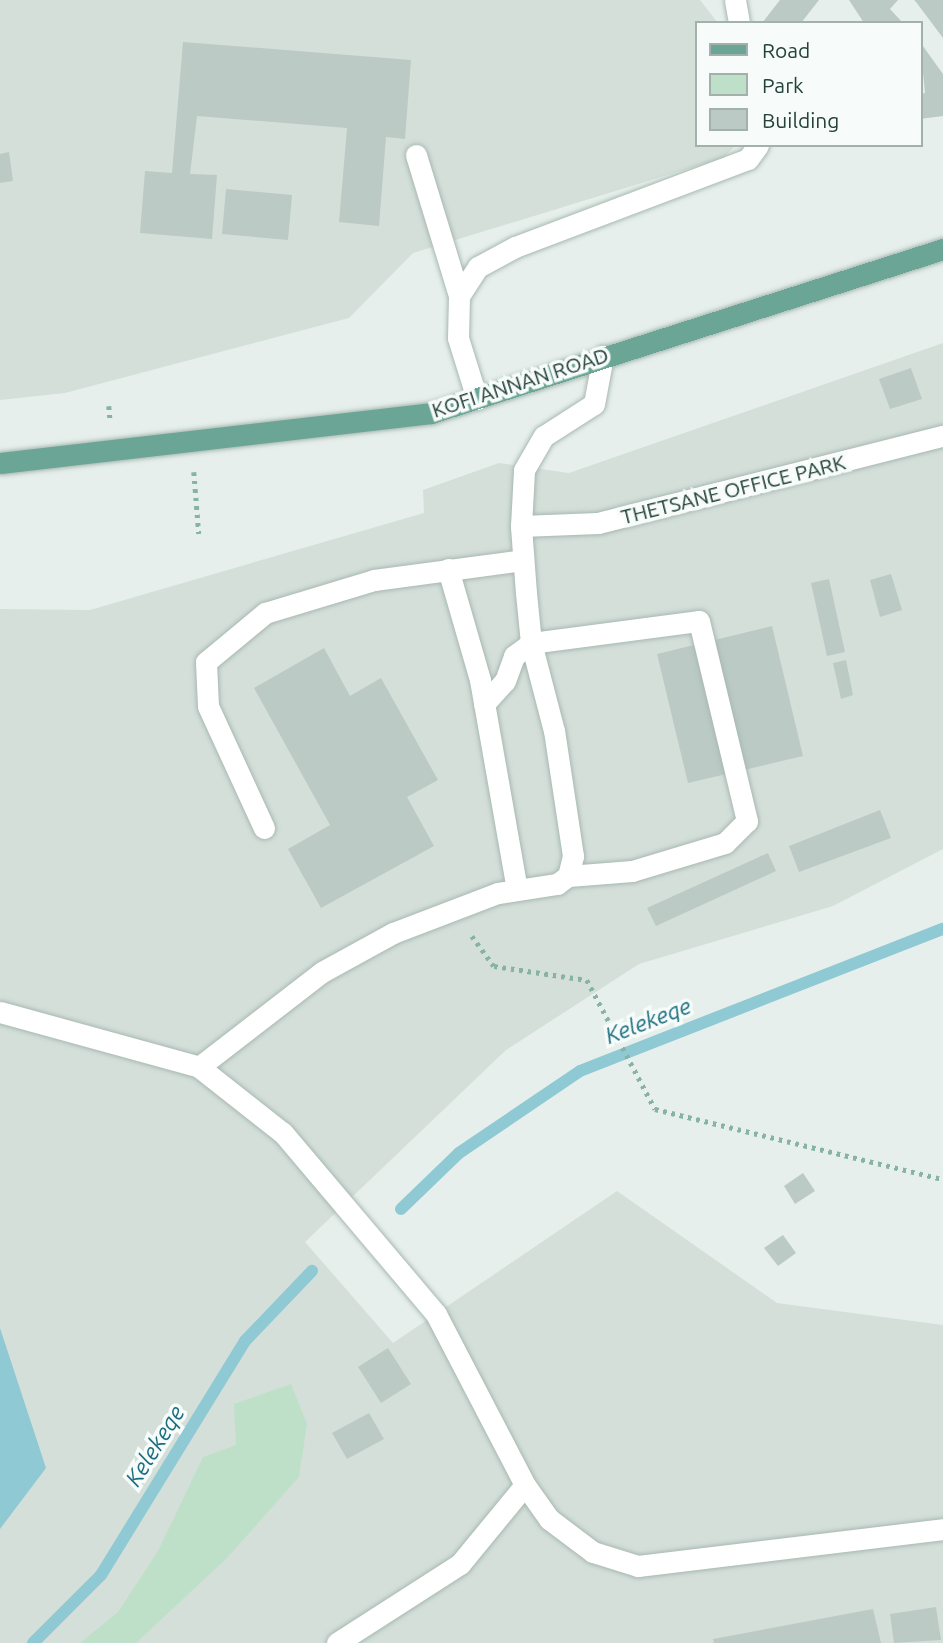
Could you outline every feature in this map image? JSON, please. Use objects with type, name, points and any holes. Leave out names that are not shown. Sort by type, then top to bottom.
[{"type":"main road","name":"KOFI ANNAN ROAD","points":[[0,463],[431,413],[943,249]]},
{"type":"street","points":[[735,0],[739,21]]},
{"type":"street","points":[[459,296],[478,267],[514,247],[748,159],[757,147]]},
{"type":"street","points":[[416,155],[459,296],[458,338],[477,399]]},
{"type":"street","points":[[569,876],[573,856],[554,731],[531,643],[521,526],[524,470],[544,436],[594,404],[603,356]]},
{"type":"street","name":"THETSANE OFFICE PARK","points":[[521,526],[598,523],[943,436]]},
{"type":"street","points":[[264,828],[208,706],[206,662],[265,613],[374,580],[523,560]]},
{"type":"street","points":[[448,569],[484,704],[517,889]]},
{"type":"street","points":[[199,1068],[322,972],[393,933],[517,889],[557,884],[569,876],[632,871],[725,843],[747,821],[699,621],[531,643],[514,656],[505,681],[484,704]]},
{"type":"street","points":[[0,1012],[199,1068],[283,1133],[436,1314],[525,1485],[549,1519],[593,1552],[638,1566],[943,1529]]},
{"type":"street","points":[[337,1643],[460,1564],[525,1485]]},
{"type":"path","points":[[190,441],[199,534]]},
{"type":"path","points":[[455,912],[494,966],[587,980],[655,1109],[769,1139],[943,1179]]},
{"type":"shaded area","points":[[0,0],[700,0],[716,21],[694,21],[694,147],[734,147],[723,158],[413,253],[349,318],[65,393],[0,400]]},
{"type":"shaded area","points":[[943,343],[943,849],[833,906],[639,964],[506,1050],[305,1242],[393,1343],[617,1191],[777,1303],[943,1325],[943,1643],[0,1643],[0,609],[90,610],[424,513],[423,490],[499,463],[569,473]]},
{"type":"green space","points":[[291,1384],[307,1424],[299,1477],[227,1558],[136,1643],[80,1643],[118,1612],[158,1551],[203,1457],[236,1445],[234,1404]]},
{"type":"water","points":[[0,1328],[46,1468],[0,1529]]},
{"type":"building","points":[[780,0],[819,0],[803,21],[764,21]]},
{"type":"building","points":[[849,0],[898,0],[890,9],[901,21],[863,21]]},
{"type":"building","points":[[914,0],[943,0],[943,38],[916,2]]},
{"type":"building","points":[[183,42],[411,60],[405,139],[386,137],[379,226],[339,222],[347,128],[197,116],[190,174],[217,175],[212,239],[140,233],[145,171],[172,173]]},
{"type":"building","points":[[922,45],[943,74],[943,116],[922,119],[922,94],[925,93]]},
{"type":"building","points":[[9,152],[13,181],[0,183],[0,154]]},
{"type":"building","points":[[226,189],[292,195],[288,240],[222,234]]},
{"type":"building","points":[[911,368],[922,399],[890,409],[879,379]]},
{"type":"building","points":[[891,574],[902,610],[880,617],[870,580]]},
{"type":"building","points":[[829,579],[845,652],[827,656],[811,583]]},
{"type":"building","points":[[772,626],[803,756],[688,783],[657,654]]},
{"type":"building","points":[[324,648],[350,696],[381,678],[438,780],[407,797],[434,846],[321,908],[288,849],[330,825],[254,688]]},
{"type":"building","points":[[846,660],[853,695],[841,699],[833,663]]},
{"type":"building","points":[[880,810],[891,838],[799,872],[789,846]]},
{"type":"building","points":[[768,853],[776,871],[656,926],[647,908]]},
{"type":"building","points":[[803,1173],[815,1191],[795,1204],[784,1186]]},
{"type":"building","points":[[783,1235],[796,1253],[778,1266],[764,1248]]},
{"type":"building","points":[[388,1348],[411,1384],[381,1403],[358,1367]]},
{"type":"building","points":[[369,1413],[384,1439],[347,1459],[332,1433]]},
{"type":"building","points":[[936,1607],[941,1640],[894,1643],[890,1614]]},
{"type":"building","points":[[873,1609],[881,1643],[714,1643],[713,1639]]},
{"type":"waterway","name":"Kelekeqe","points":[[401,1209],[459,1153],[580,1071],[943,929]]},
{"type":"waterway","name":"Kelekeqe","points":[[33,1643],[101,1575],[245,1341],[312,1271]]}]
